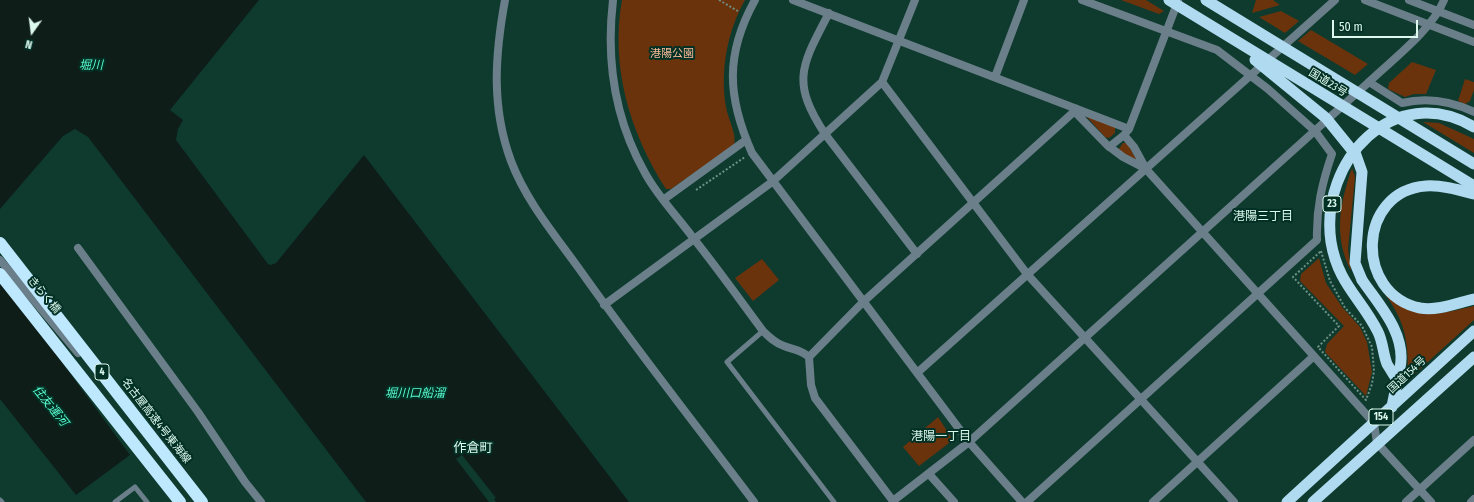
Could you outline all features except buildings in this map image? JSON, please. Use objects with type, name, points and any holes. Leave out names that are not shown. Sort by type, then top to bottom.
[{"type":"highway","name":"国道23号","points":[[1169,0],[1474,186]]},
{"type":"highway","name":"国道23号","points":[[1206,0],[1308,64],[1474,164]]},
{"type":"highway","points":[[1223,34],[1326,118],[1356,155],[1362,172],[1355,263],[1362,280],[1384,310],[1396,334],[1401,367],[1392,407]]},
{"type":"highway","name":"23","points":[[1397,380],[1387,363],[1380,335],[1370,316],[1348,289],[1334,259],[1331,240],[1331,224],[1332,207],[1336,188],[1344,166],[1359,144],[1387,123],[1415,113],[1424,113],[1457,120],[1474,127]]},
{"type":"highway","points":[[1474,194],[1443,187],[1426,186],[1399,195],[1386,207],[1378,219],[1371,243],[1373,260],[1377,274],[1385,285],[1409,304],[1421,308],[1434,309],[1474,299]]},
{"type":"highway","name":"名古屋高速4号東海線","points":[[0,243],[202,502]]},
{"type":"highway","name":"4","points":[[0,274],[180,502]]},
{"type":"highway","name":"国道154号","points":[[1287,502],[1474,331]]},
{"type":"highway","name":"154","points":[[1313,502],[1474,357]]},
{"type":"street","points":[[506,0],[498,37],[495,74],[499,113],[511,160],[529,198],[604,305],[754,502]]},
{"type":"street","points":[[613,0],[610,35],[611,62],[620,116],[627,136],[645,174],[663,200],[763,331],[783,346],[801,350],[809,358],[811,385],[815,398],[892,501],[969,442],[1369,82],[1430,25],[1440,12],[1444,0]]},
{"type":"street","points":[[755,0],[746,15],[735,48],[732,75],[734,100],[741,129],[752,153],[772,182],[969,442],[1022,502]]},
{"type":"street","points":[[793,0],[899,40],[1127,132],[1146,169],[1374,423],[1377,443],[1431,502]]},
{"type":"street","points":[[604,305],[772,182],[882,82],[915,0]]},
{"type":"street","points":[[995,78],[1024,0]]},
{"type":"street","points":[[1027,502],[1317,240],[1317,211],[1320,192],[1332,154],[1315,131],[1251,76],[1217,50],[1082,0]]},
{"type":"street","points":[[1109,147],[1127,132],[1178,0]]},
{"type":"street","points":[[917,373],[1335,0]]},
{"type":"street","points":[[1365,0],[1474,42]]},
{"type":"street","points":[[1409,0],[1474,25]]},
{"type":"street","points":[[829,14],[808,54],[804,68],[803,86],[812,113],[825,134],[917,254]]},
{"type":"street","points":[[882,82],[1027,274],[1234,502]]},
{"type":"street","points":[[1369,82],[1402,103],[1426,99],[1439,100],[1474,110]]},
{"type":"street","points":[[1075,110],[1109,147],[1123,157],[1146,169]]},
{"type":"street","points":[[809,358],[863,302],[1075,110]]},
{"type":"street","points":[[663,200],[746,140]]},
{"type":"street","points":[[78,248],[198,412],[245,482],[261,502]]},
{"type":"street","name":"きらく橋","points":[[0,260],[207,502]]},
{"type":"street","points":[[1154,502],[1314,356]]},
{"type":"street","points":[[1406,502],[1474,440]]},
{"type":"street","points":[[929,474],[954,502]]},
{"type":"street","points":[[1470,502],[1474,499]]},
{"type":"lane","points":[[763,331],[727,362],[834,502]]},
{"type":"lane","points":[[116,502],[136,487],[147,502]]},
{"type":"path","points":[[718,0],[746,15]]},
{"type":"path","points":[[696,190],[752,153]]},
{"type":"path","points":[[1321,250],[1330,281],[1345,308],[1362,326],[1372,347],[1374,371],[1372,384],[1366,400],[1318,347],[1339,326],[1293,277],[1321,250]]},
{"type":"green space","name":"港陽公園","points":[[622,0],[745,0],[729,38],[726,52],[724,93],[727,112],[735,141],[734,145],[671,189],[666,189],[653,168],[633,122],[626,99],[621,74],[619,50],[619,25]]},
{"type":"green space","points":[[1121,0],[1146,0],[1164,11],[1159,14]]},
{"type":"green space","points":[[1256,0],[1273,0],[1280,5],[1252,13]]},
{"type":"green space","points":[[1281,11],[1299,21],[1285,33],[1259,17]]},
{"type":"green space","points":[[1311,30],[1368,64],[1355,75],[1298,41]]},
{"type":"green space","points":[[1412,62],[1436,70],[1426,94],[1414,94],[1405,97],[1388,89],[1389,83]]},
{"type":"green space","points":[[1465,79],[1474,82],[1474,90],[1470,101],[1465,104],[1458,101]]},
{"type":"green space","points":[[1086,116],[1115,127],[1115,133],[1109,138],[1105,137]]},
{"type":"green space","points":[[1423,122],[1439,123],[1474,139],[1474,153]]},
{"type":"green space","points":[[1123,143],[1127,143],[1139,164],[1118,150]]},
{"type":"green space","points":[[1352,168],[1355,177],[1348,249],[1351,271],[1345,258],[1342,245],[1340,220],[1344,194]]},
{"type":"green space","points":[[1319,258],[1326,283],[1342,307],[1360,327],[1367,342],[1372,372],[1366,396],[1325,352],[1327,344],[1344,326],[1300,281],[1301,274]]},
{"type":"green space","points":[[762,259],[779,280],[753,301],[735,278]]},
{"type":"green space","points":[[1382,290],[1392,300],[1403,307],[1425,313],[1448,312],[1474,306],[1474,320],[1407,381],[1408,362],[1405,335],[1399,317]]},
{"type":"green space","points":[[938,417],[953,440],[919,466],[903,447]]},
{"type":"water","name":"堀川口船溜","points":[[0,0],[259,0],[170,110],[183,120],[178,129],[176,140],[268,264],[271,265],[276,263],[364,155],[629,502],[366,502],[88,137],[75,129],[63,136],[0,209]]},
{"type":"water","name":"住友運河","points":[[0,278],[130,455],[76,495],[0,399]]},
{"type":"pier","points":[[462,455],[496,498],[494,499],[496,502],[489,502],[456,459]]},
{"type":"district","name":"港陽三丁目","points":[[1263,217]]},
{"type":"district","name":"港陽一丁目","points":[[941,437]]},
{"type":"district","name":"作倉町","points":[[473,448]]},
{"type":"water label","name":"堀川","points":[[91,66]]}]
